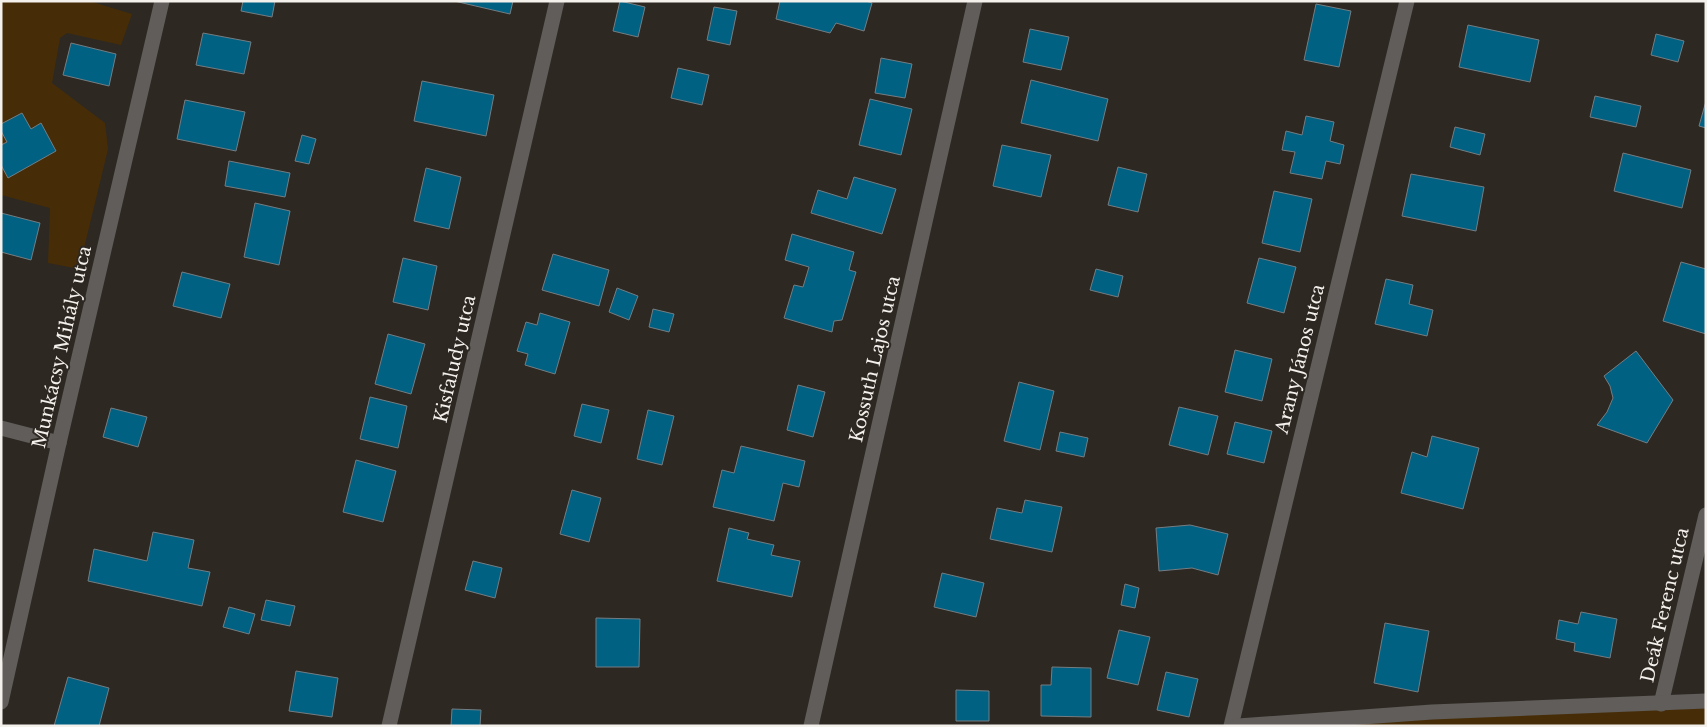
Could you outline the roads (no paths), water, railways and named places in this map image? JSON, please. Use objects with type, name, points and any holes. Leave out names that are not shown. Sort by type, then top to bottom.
[{"type":"street","name":"Munkácsy Mihály utca","points":[[1,702],[162,1]]},
{"type":"street","name":"Kisfaludy utca","points":[[389,726],[557,1]]},
{"type":"street","name":"Kossuth Lajos utca","points":[[812,726],[975,1]]},
{"type":"street","name":"Arany János utca","points":[[1231,726],[1407,1]]},
{"type":"street","points":[[1,428],[59,443]]},
{"type":"street","name":"Deák Ferenc utca","points":[[1661,704],[1706,515]]},
{"type":"street","points":[[1238,726],[1432,712],[1706,701]]}]
